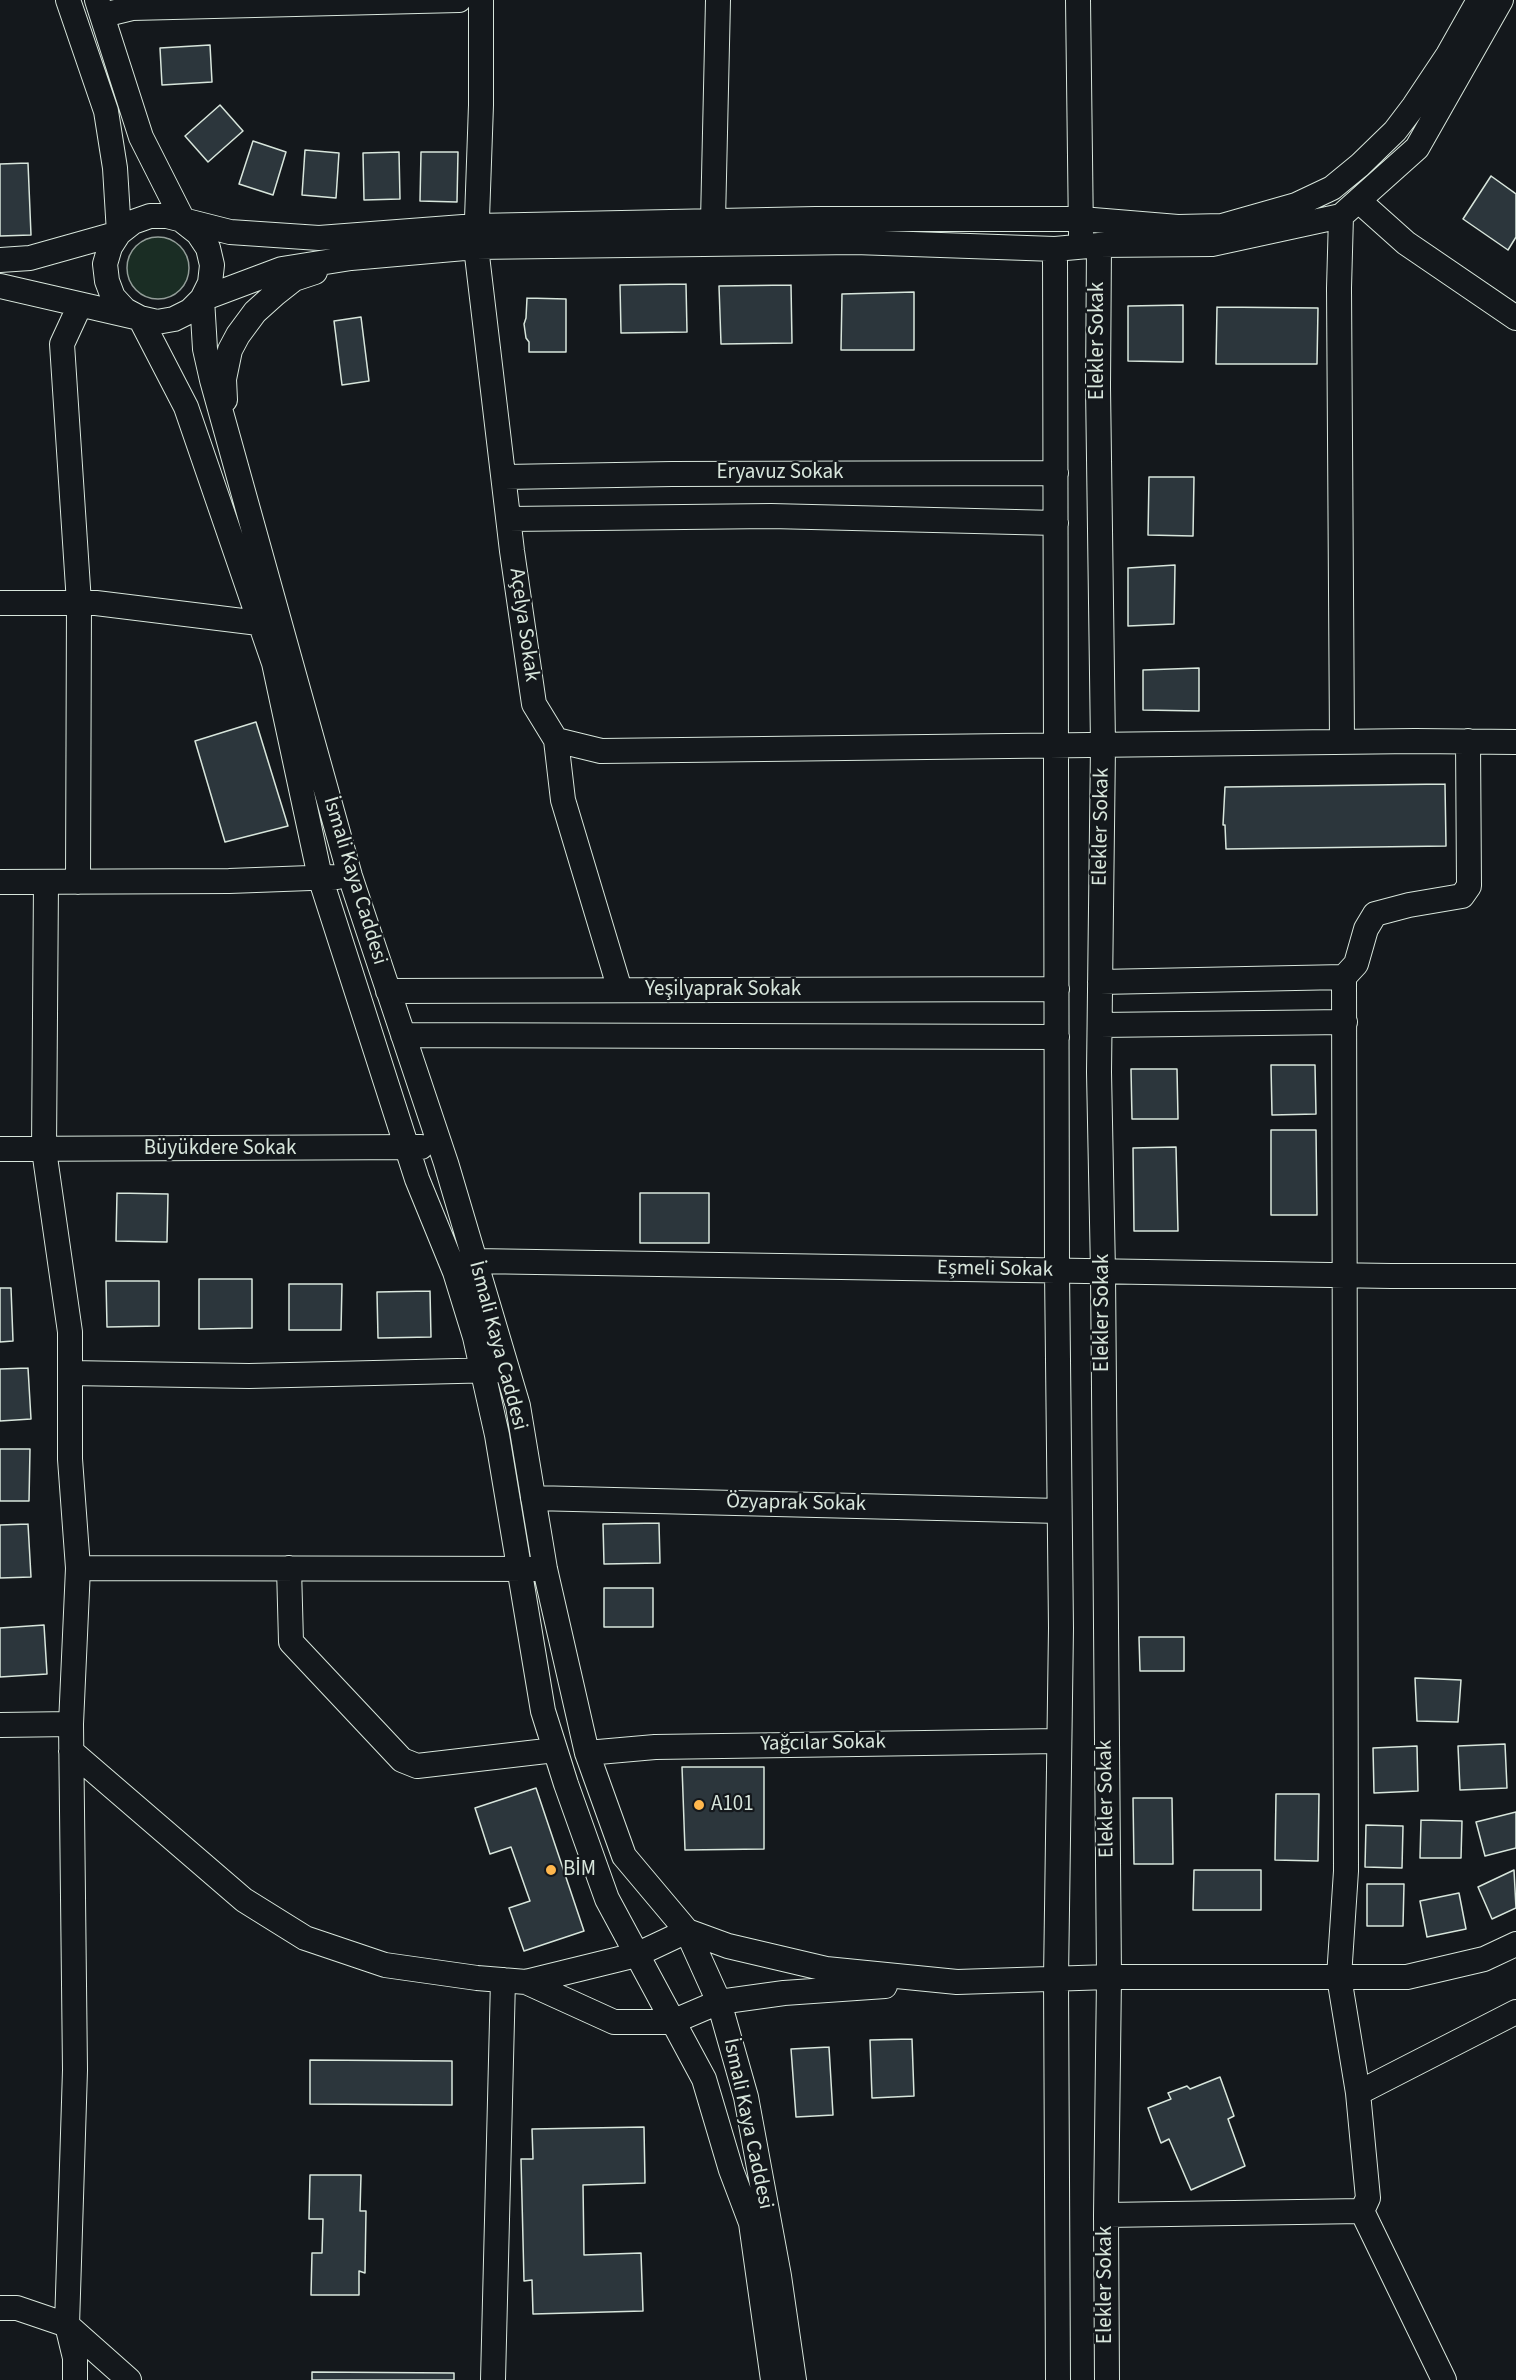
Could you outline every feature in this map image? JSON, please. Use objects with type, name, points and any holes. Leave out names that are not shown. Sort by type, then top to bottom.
[{"type":"street","points":[[68,0],[106,111],[115,168],[119,233]]},
{"type":"street","points":[[0,286],[157,322],[174,319],[190,311],[202,299],[210,283],[212,265],[208,248],[198,233],[184,222],[141,137],[100,8],[459,0]]},
{"type":"street","name":"Açelya Sokak","points":[[482,0],[482,105],[476,237],[509,519],[534,704],[556,740],[563,800],[620,990]]},
{"type":"street","points":[[713,221],[718,0]]},
{"type":"street","name":"Elekler Sokak","points":[[1078,0],[1081,219],[1090,246],[1098,387],[1103,745],[1100,1025],[1109,1977],[1106,2216],[1107,2380]]},
{"type":"street","points":[[202,299],[282,269],[476,237],[713,221],[1081,219],[1178,227],[1222,226],[1296,205],[1332,188],[1360,165],[1395,131],[1414,106],[1448,55],[1479,0]]},
{"type":"street","points":[[70,1373],[249,1376],[495,1370],[417,1179],[320,877],[274,663],[271,625],[186,407],[140,318],[125,310],[113,297],[107,281],[105,264],[110,247],[119,233],[133,222],[150,216],[167,216],[230,232],[319,238],[476,237],[855,242],[1056,249],[1090,246],[1212,244],[1350,209],[1418,147],[1501,0]]},
{"type":"street","points":[[1350,209],[1406,243],[1516,318]]},
{"type":"street","points":[[1342,742],[1339,288],[1350,209]]},
{"type":"street","points":[[0,260],[30,258],[119,233]]},
{"type":"street","name":"Elekler Sokak","points":[[1056,249],[1059,1511],[1056,1979],[1058,2380]]},
{"type":"street","points":[[226,429],[224,379],[230,350],[238,335],[255,312],[294,279],[351,258]]},
{"type":"street","name":"İsmali Kaya Caddesi","points":[[202,299],[205,349],[226,429],[271,625],[350,876],[440,1147],[474,1261],[495,1370],[497,1435],[543,1712],[607,1899],[704,2079],[731,2170],[751,2223],[773,2380]]},
{"type":"street","points":[[78,882],[79,603],[62,344],[80,305]]},
{"type":"street","name":"Eryavuz Sokak","points":[[505,477],[1056,472]]},
{"type":"street","name":"Eryavuz Sokak","points":[[509,519],[771,516],[1056,523]]},
{"type":"street","points":[[0,603],[96,603],[271,625]]},
{"type":"street","points":[[556,740],[601,752],[1342,742],[1516,742]]},
{"type":"street","points":[[1362,2211],[1368,2198],[1358,2093],[1340,1977],[1346,1872],[1344,977],[1356,964],[1366,930],[1375,914],[1409,905],[1444,901],[1462,896],[1469,885],[1468,741]]},
{"type":"street","points":[[0,882],[229,881],[350,876]]},
{"type":"street","points":[[46,882],[44,1150],[70,1332],[70,1459],[78,1568],[71,1724],[75,2070],[67,2325],[75,2358],[75,2380]]},
{"type":"street","points":[[1100,982],[1344,977]]},
{"type":"street","name":"Yeşilyaprak Sokak","points":[[388,991],[1057,988]]},
{"type":"street","points":[[1100,1025],[1345,1022]]},
{"type":"street","points":[[403,1035],[1057,1037]]},
{"type":"street","name":"Büyükdere Sokak","points":[[0,1149],[440,1147]]},
{"type":"street","name":"Eşmeli Sokak","points":[[474,1261],[1346,1276],[1516,1276]]},
{"type":"street","name":"İsmali Kaya Caddesi","points":[[495,1370],[518,1406],[545,1569],[587,1753],[624,1856],[687,1931],[719,2002],[746,2097],[779,2276],[794,2380]]},
{"type":"street","name":"Özyaprak Sokak","points":[[533,1498],[1059,1511]]},
{"type":"street","points":[[78,1568],[545,1569]]},
{"type":"street","points":[[289,1568],[291,1642],[402,1760],[417,1766],[555,1750]]},
{"type":"street","points":[[0,1725],[71,1724]]},
{"type":"street","name":"Yağcılar Sokak","points":[[587,1753],[655,1747],[1059,1741]]},
{"type":"street","points":[[71,1751],[244,1900],[305,1938],[384,1965],[514,1981],[614,2022],[672,2022],[719,2002],[784,1993],[957,1982],[1109,1977],[1407,1977],[1484,1959],[1516,1944]]},
{"type":"street","points":[[514,1981],[636,1955],[687,1931],[728,1946],[826,1969],[957,1982]]},
{"type":"street","points":[[493,2380],[514,1981]]},
{"type":"street","points":[[1358,2093],[1516,2012]]},
{"type":"street","points":[[1106,2216],[1362,2211]]},
{"type":"street","points":[[1362,2211],[1444,2380]]},
{"type":"street","points":[[0,2308],[17,2308],[67,2325],[129,2380]]},
{"type":"green space","points":[[152,237],[164,237],[180,246],[187,256],[189,268],[187,280],[180,290],[164,299],[152,299],[141,294],[132,285],[127,274],[127,262],[132,251],[141,242]]},
{"type":"building","points":[[210,45],[212,82],[162,85],[160,48]]},
{"type":"building","points":[[220,105],[243,131],[208,162],[185,136]]},
{"type":"building","points":[[253,141],[286,152],[273,195],[239,184]]},
{"type":"building","points":[[305,150],[339,153],[336,198],[302,195]]},
{"type":"building","points":[[399,152],[400,199],[364,200],[363,153]]},
{"type":"building","points":[[421,152],[458,152],[457,202],[420,201]]},
{"type":"building","points":[[28,163],[31,235],[0,236],[0,164]]},
{"type":"building","points":[[1491,176],[1516,194],[1516,237],[1508,250],[1463,219]]},
{"type":"building","points":[[686,284],[687,332],[621,333],[620,285]]},
{"type":"building","points":[[791,285],[792,343],[721,344],[719,286]]},
{"type":"building","points":[[914,292],[914,350],[841,350],[842,294]]},
{"type":"building","points":[[527,298],[566,299],[566,352],[529,352],[524,324]]},
{"type":"building","points":[[1183,305],[1183,362],[1128,361],[1128,306]]},
{"type":"building","points":[[1217,307],[1318,308],[1317,364],[1216,364]]},
{"type":"building","points":[[361,317],[369,381],[342,385],[334,321]]},
{"type":"building","points":[[1149,477],[1194,477],[1193,536],[1148,535]]},
{"type":"building","points":[[1175,565],[1174,624],[1128,626],[1128,568]]},
{"type":"building","points":[[1199,668],[1199,711],[1143,710],[1143,670]]},
{"type":"building","points":[[256,722],[288,826],[225,842],[195,741]]},
{"type":"building","points":[[1445,784],[1446,846],[1226,849],[1225,825],[1223,825],[1225,787]]},
{"type":"building","points":[[1271,1065],[1315,1065],[1316,1114],[1272,1115]]},
{"type":"building","points":[[1131,1069],[1177,1069],[1178,1119],[1132,1119]]},
{"type":"building","points":[[1271,1130],[1316,1130],[1317,1215],[1271,1215]]},
{"type":"building","points":[[1176,1147],[1178,1231],[1134,1231],[1133,1148]]},
{"type":"building","points":[[117,1193],[168,1194],[167,1242],[116,1241]]},
{"type":"building","points":[[640,1193],[709,1193],[709,1243],[640,1243]]},
{"type":"building","points":[[199,1279],[252,1279],[252,1328],[199,1329]]},
{"type":"building","points":[[106,1281],[159,1281],[159,1326],[107,1327]]},
{"type":"building","points":[[289,1284],[342,1284],[341,1330],[289,1330]]},
{"type":"building","points":[[0,1288],[11,1288],[13,1341],[0,1342]]},
{"type":"building","points":[[430,1291],[431,1337],[378,1338],[377,1292]]},
{"type":"building","points":[[28,1368],[31,1419],[0,1421],[0,1369]]},
{"type":"building","points":[[0,1449],[30,1449],[29,1501],[0,1501]]},
{"type":"building","points":[[659,1523],[660,1563],[604,1564],[603,1524]]},
{"type":"building","points":[[28,1524],[31,1577],[0,1578],[0,1525]]},
{"type":"building","points":[[604,1588],[653,1588],[653,1627],[604,1627]]},
{"type":"building","points":[[44,1625],[47,1674],[0,1677],[0,1628]]},
{"type":"building","points":[[1139,1637],[1184,1637],[1184,1671],[1140,1671]]},
{"type":"building","points":[[1415,1678],[1461,1680],[1458,1722],[1417,1721]]},
{"type":"building","points":[[1505,1744],[1507,1788],[1460,1790],[1458,1746]]},
{"type":"building","points":[[1417,1746],[1418,1791],[1374,1793],[1373,1748]]},
{"type":"building","points":[[682,1767],[764,1767],[764,1849],[685,1850]]},
{"type":"building","points":[[536,1788],[584,1931],[524,1951],[509,1908],[530,1901],[511,1847],[490,1854],[475,1808]]},
{"type":"building","points":[[1276,1794],[1319,1794],[1318,1861],[1275,1860]]},
{"type":"building","points":[[1133,1798],[1172,1798],[1173,1864],[1134,1864]]},
{"type":"building","points":[[1516,1812],[1516,1848],[1485,1856],[1476,1822]]},
{"type":"building","points":[[1421,1820],[1462,1821],[1461,1858],[1420,1858]]},
{"type":"building","points":[[1366,1825],[1403,1826],[1402,1868],[1365,1867]]},
{"type":"building","points":[[1194,1870],[1261,1870],[1261,1910],[1193,1910]]},
{"type":"building","points":[[1514,1870],[1516,1908],[1492,1919],[1478,1887]]},
{"type":"building","points":[[1367,1884],[1404,1884],[1403,1926],[1367,1926]]},
{"type":"building","points":[[1459,1893],[1466,1929],[1427,1937],[1420,1901]]},
{"type":"building","points":[[912,2039],[914,2096],[872,2098],[870,2040]]},
{"type":"building","points":[[829,2047],[833,2115],[796,2117],[791,2049]]},
{"type":"building","points":[[310,2060],[452,2061],[452,2105],[310,2104]]},
{"type":"building","points":[[1220,2077],[1234,2116],[1228,2119],[1245,2166],[1191,2190],[1169,2139],[1161,2143],[1148,2108],[1171,2099],[1168,2093],[1187,2086],[1190,2089]]},
{"type":"building","points":[[644,2127],[645,2183],[583,2185],[584,2255],[641,2253],[643,2311],[533,2314],[532,2280],[524,2281],[521,2159],[533,2159],[532,2129]]},
{"type":"building","points":[[310,2175],[361,2175],[360,2211],[366,2211],[365,2273],[359,2271],[359,2295],[311,2295],[312,2253],[322,2253],[323,2219],[309,2219]]},
{"type":"building","points":[[312,2372],[454,2373],[454,2380],[312,2380]]},
{"type":"place","name":"A101","points":[[699,1805]]},
{"type":"place","name":"BİM","points":[[551,1870]]}]
